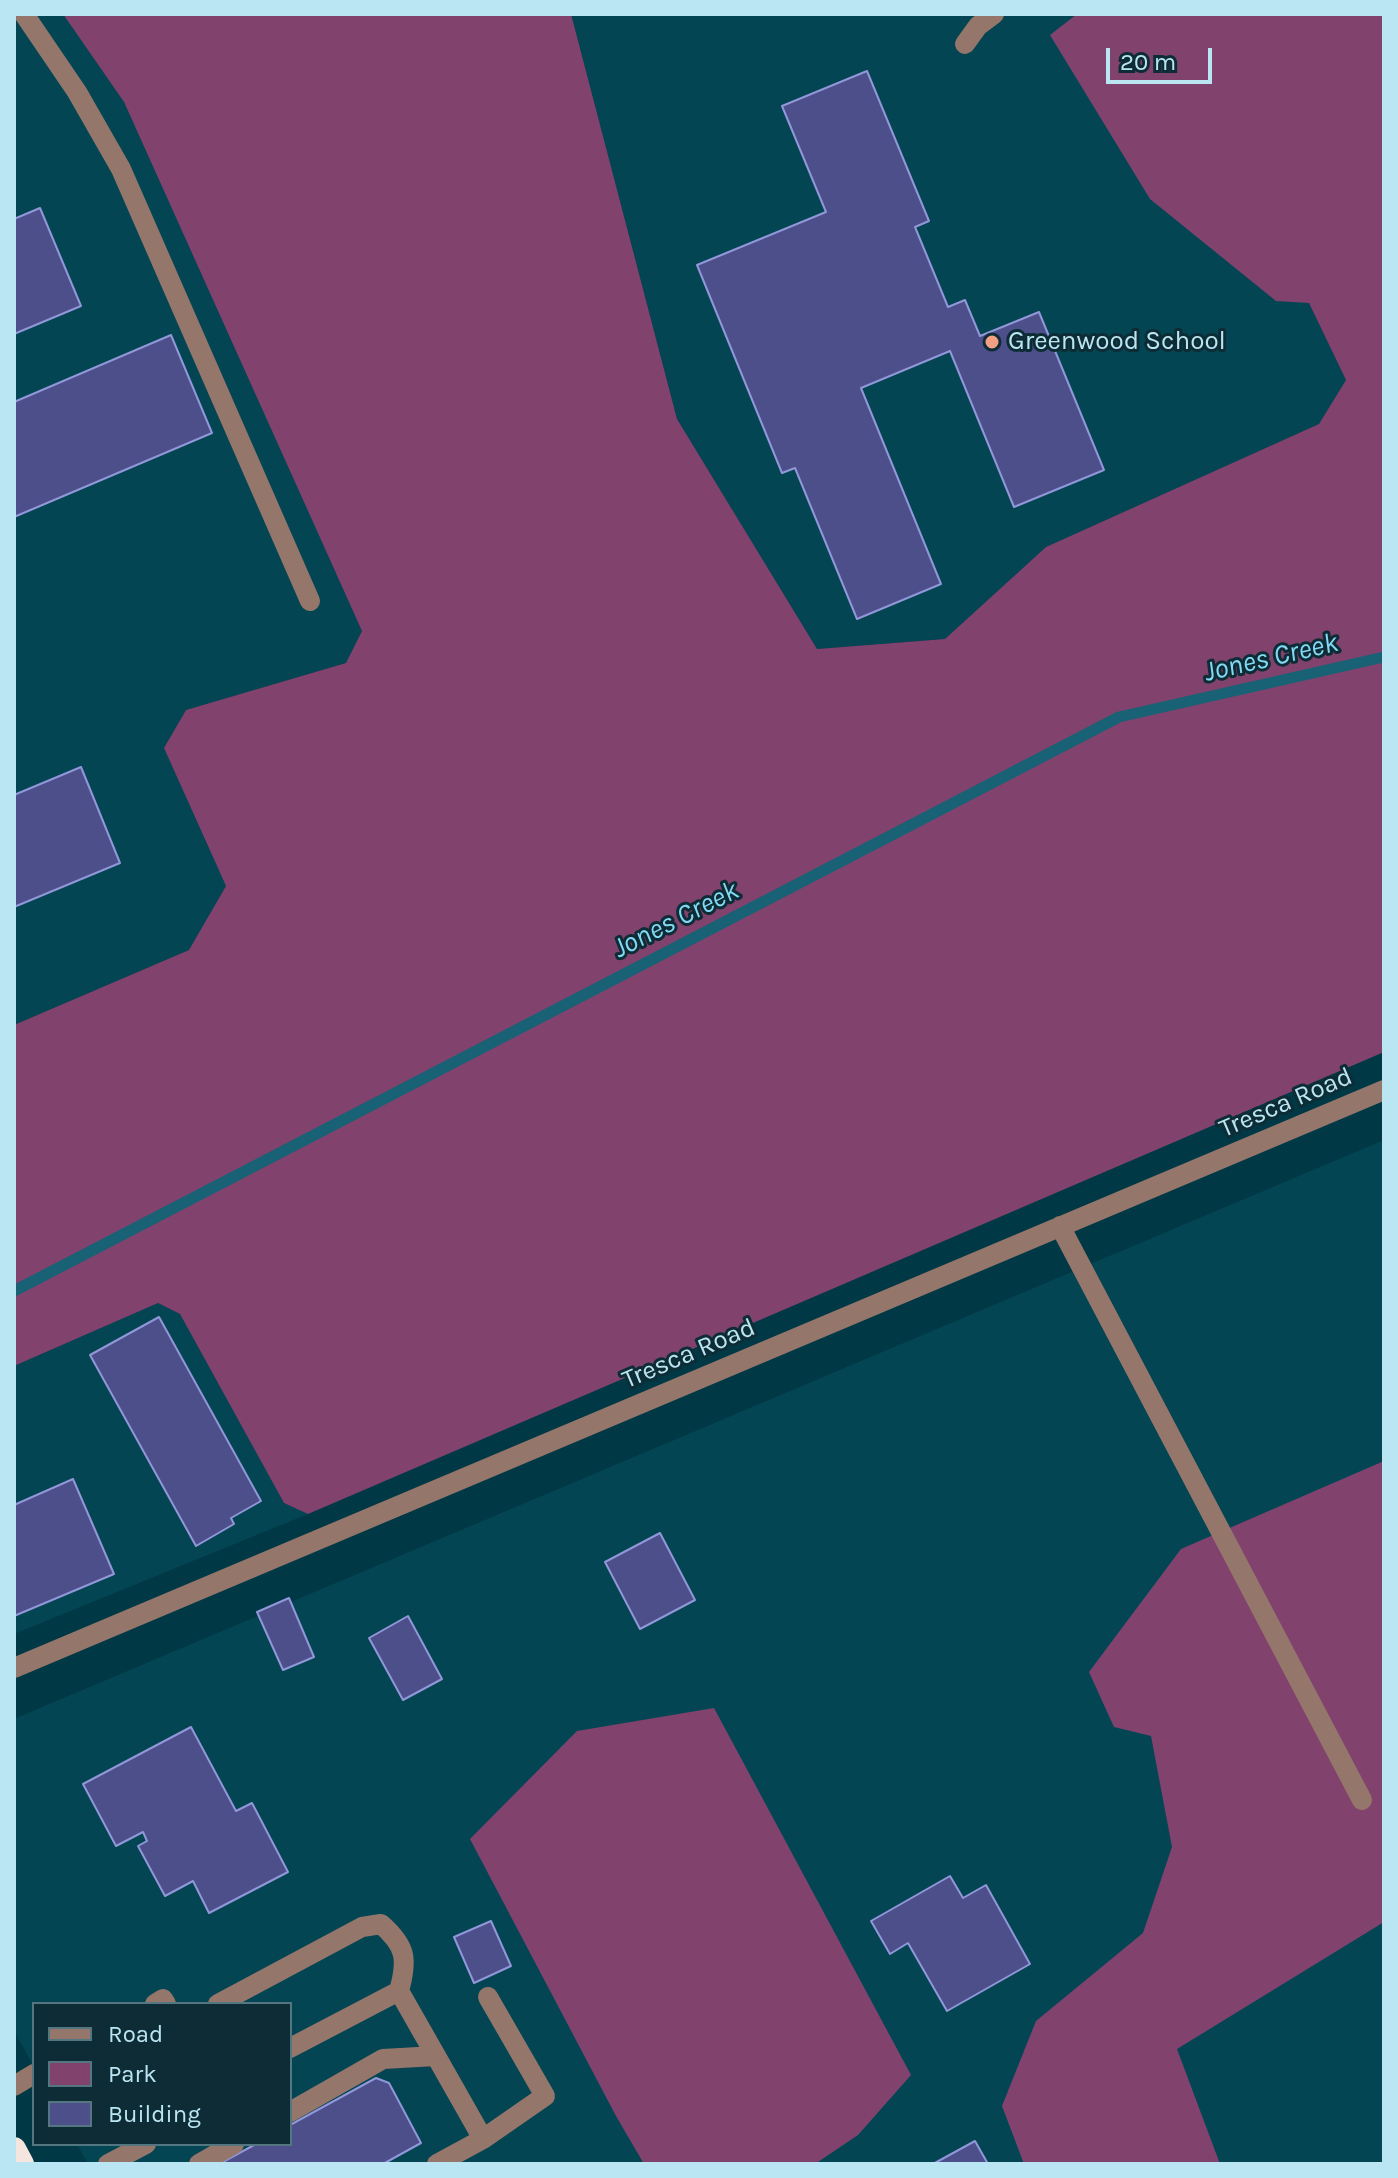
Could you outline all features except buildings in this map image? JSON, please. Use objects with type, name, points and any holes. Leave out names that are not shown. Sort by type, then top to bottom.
[{"type":"highway","points":[[14,2149],[22,2164]]},
{"type":"street","points":[[24,14],[77,92],[121,169],[310,601]]},
{"type":"street","points":[[965,44],[978,26],[994,14]]},
{"type":"street","name":"Tresca Road","points":[[14,1668],[1384,1090]]},
{"type":"street","points":[[1060,1226],[1362,1800]]},
{"type":"street","points":[[222,2002],[362,1927],[381,1924],[399,1940],[405,1968],[399,1991],[483,2139]]},
{"type":"street","points":[[292,2047],[399,1991]]},
{"type":"street","points":[[437,2164],[483,2139],[545,2096],[488,1997]]},
{"type":"street","points":[[292,2111],[383,2059],[436,2056]]},
{"type":"street","points":[[14,2086],[32,2075]]},
{"type":"street","points":[[108,2164],[142,2146]]},
{"type":"street","points":[[199,2164],[230,2146]]},
{"type":"shaded area","points":[[14,14],[63,14],[124,102],[362,631],[346,663],[186,710],[164,748],[226,886],[189,950],[14,1025]]},
{"type":"shaded area","name":"Greenwood School","points":[[571,14],[1077,14],[1051,36],[1309,303],[1346,380],[1319,424],[1046,547],[945,639],[817,649],[677,419]]},
{"type":"shaded area","points":[[1384,1140],[1384,2164],[88,2164],[78,2146],[292,2146],[292,2002],[32,2002],[32,2063],[14,2031],[14,1719]]},
{"type":"shaded area","points":[[158,1303],[180,1314],[284,1503],[308,1514],[14,1634],[14,1366]]},
{"type":"green space","points":[[63,14],[571,14],[677,419],[817,649],[945,639],[1046,547],[1319,424],[1346,380],[1309,303],[1276,301],[1150,199],[1050,35],[1077,14],[1384,14],[1384,1052],[308,1514],[284,1503],[180,1314],[158,1303],[14,1366],[14,1025],[189,950],[226,886],[164,748],[186,710],[346,663],[362,631],[124,102]]},
{"type":"green space","points":[[1384,1461],[1384,1922],[1177,2049],[1220,2164],[1024,2164],[1002,2106],[1036,2021],[1143,1933],[1172,1847],[1151,1736],[1114,1727],[1089,1672],[1181,1549]]},
{"type":"green space","points":[[714,1708],[911,2075],[858,2135],[815,2164],[644,2164],[470,1839],[577,1731]]},
{"type":"waterway","name":"Jones Creek","points":[[14,1291],[1119,717],[1384,657]]},
{"type":"place","name":"Greenwood School","points":[[992,342]]}]
